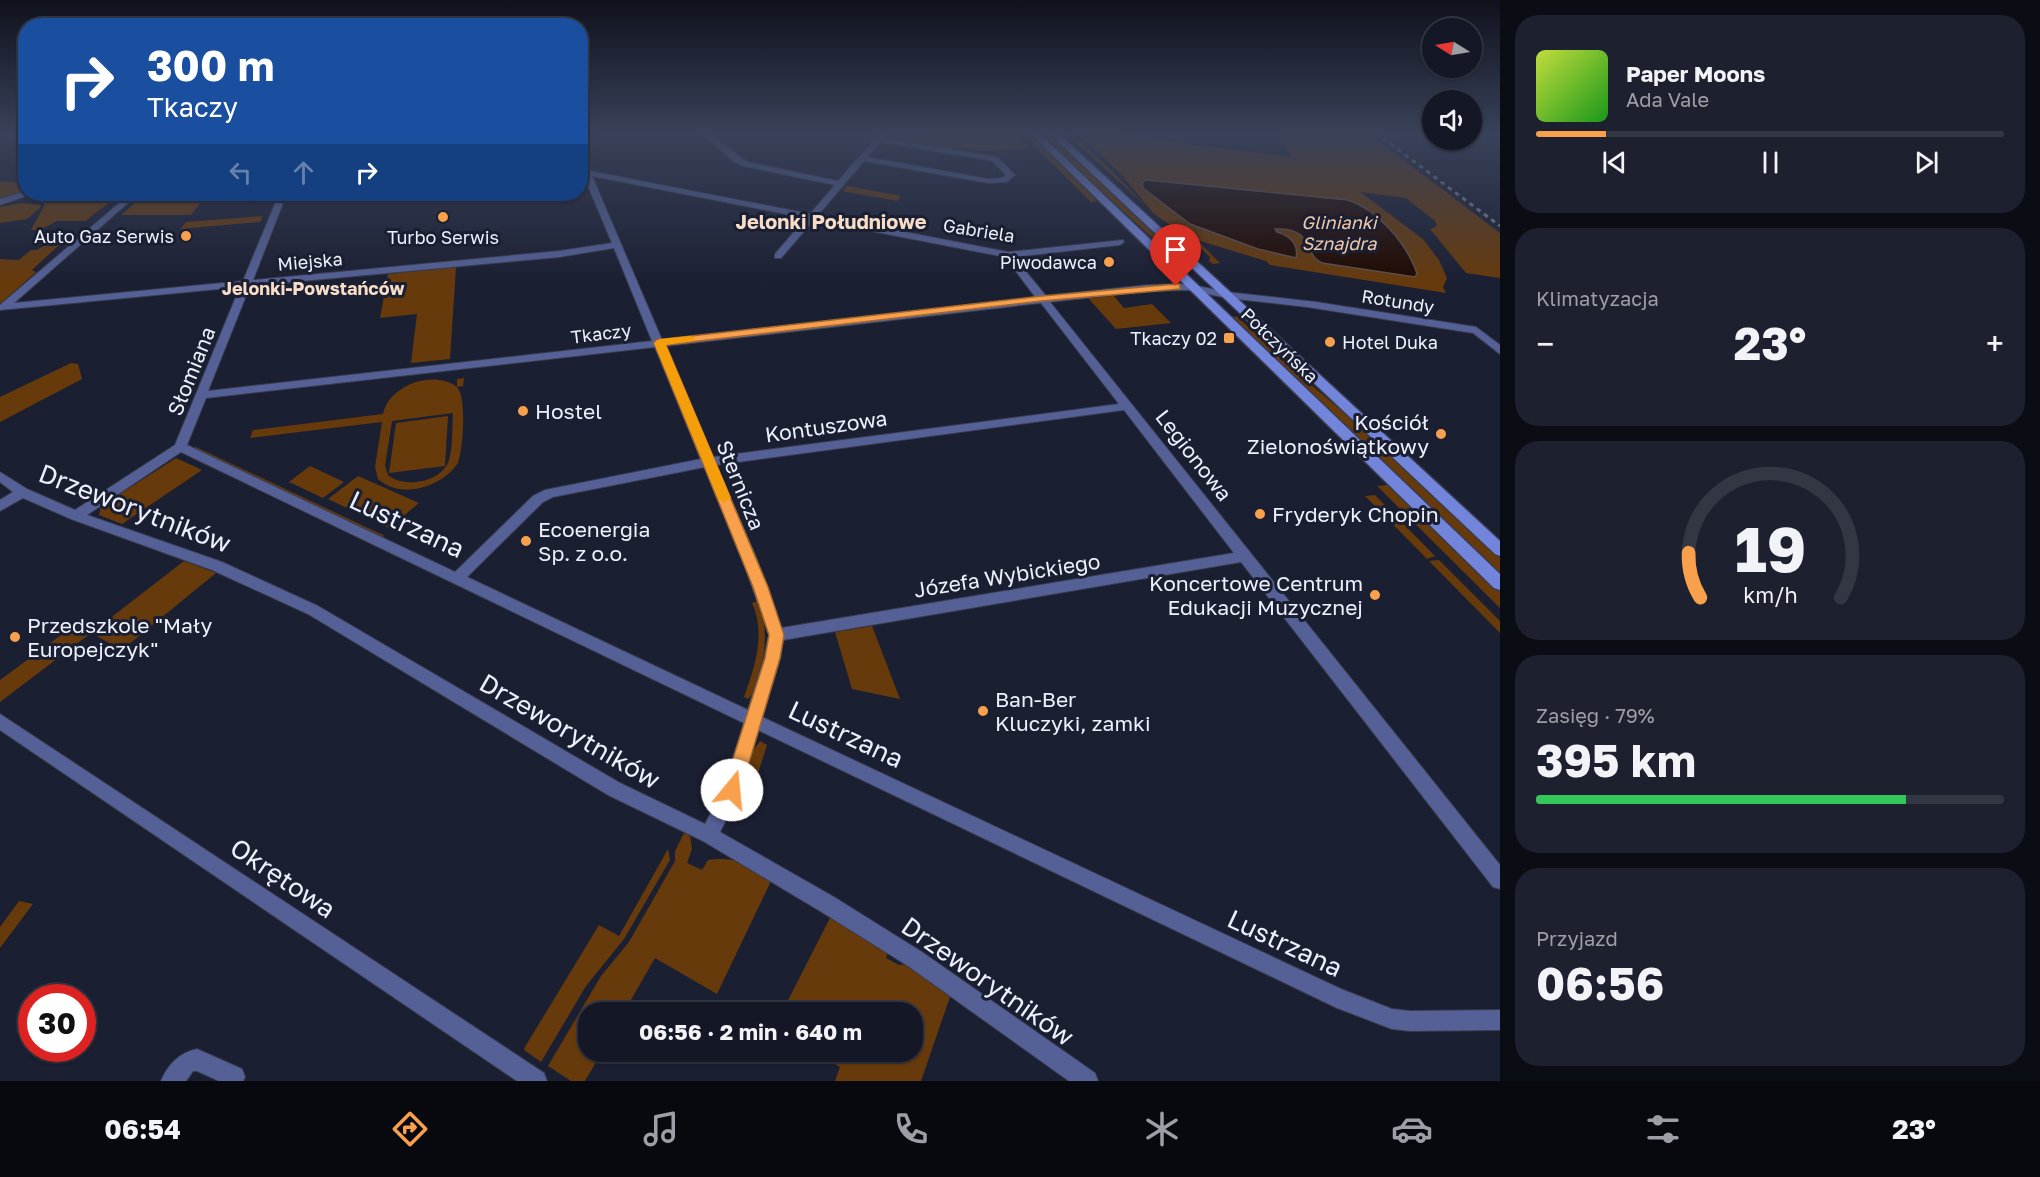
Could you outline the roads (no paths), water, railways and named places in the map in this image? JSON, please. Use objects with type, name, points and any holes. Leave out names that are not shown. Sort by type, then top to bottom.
[{"type":"main road","name":"Połczyńska","points":[[1086,183],[1500,584]]},
{"type":"main road","name":"Połczyńska","points":[[1107,183],[1500,550]]},
{"type":"street","name":"Sternicza","points":[[589,183],[618,246],[710,463],[761,587],[776,635],[772,658],[732,790],[709,835]]},
{"type":"street","name":"Gabriela","points":[[647,183],[1008,255],[1120,242]]},
{"type":"street","points":[[778,256],[842,184]]},
{"type":"street","points":[[0,202],[18,196]]},
{"type":"street","points":[[2,309],[126,201]]},
{"type":"street","name":"Słomiana","points":[[76,516],[180,447],[281,201]]},
{"type":"street","name":"Miejska","points":[[2,309],[559,254],[618,246]]},
{"type":"street","name":"Legionowa","points":[[1008,255],[1500,880]]},
{"type":"street","name":"Tkaczy","points":[[1147,288],[1184,279],[1217,286]]},
{"type":"street","name":"Rotundy","points":[[1217,286],[1316,305],[1476,330],[1500,351]]},
{"type":"street","name":"Tkaczy","points":[[202,395],[1042,298],[1147,288],[1193,288],[1227,296]]},
{"type":"street","name":"Rotundy","points":[[1227,296],[1316,305]]},
{"type":"street","name":"Kontuszowa","points":[[457,578],[543,495],[710,463],[1126,406]]},
{"type":"street","name":"Lustrzana","points":[[180,447],[1375,1014],[1410,1022],[1500,1020]]},
{"type":"street","name":"Drzeworytników","points":[[0,476],[22,492],[76,516],[217,566],[314,610],[594,778],[709,835],[827,904],[915,959],[1087,1081]]},
{"type":"street","points":[[0,506],[22,492]]},
{"type":"street","name":"Józefa Wybickiego","points":[[776,635],[1245,556]]},
{"type":"street","name":"Okrętowa","points":[[0,721],[536,1081]]},
{"type":"street","points":[[172,1081],[187,1062],[197,1060],[234,1077]]},
{"type":"water","name":"Glinianki Sznajdra","points":[[1142,183],[1181,183],[1348,200],[1370,211],[1390,229],[1406,250],[1417,273],[1415,277],[1322,263],[1316,259],[1297,232],[1288,230],[1275,229],[1292,241],[1296,248],[1296,258],[1258,249],[1190,224],[1143,188]]},
{"type":"railway","points":[[1443,183],[1500,226]]},
{"type":"place","name":"Turbo Serwis","points":[[443,217]]},
{"type":"place","name":"Auto Gaz Serwis","points":[[186,236]]},
{"type":"place","name":"Piwodawca","points":[[1109,262]]},
{"type":"place","name":"Tkaczy 02","points":[[1229,338]]},
{"type":"place","name":"Hotel Duka","points":[[1330,342]]},
{"type":"place","name":"Hostel","points":[[523,411]]},
{"type":"place","name":"Kościół Zielonoświątkowy","points":[[1441,434]]},
{"type":"place","name":"Fryderyk Chopin","points":[[1260,514]]},
{"type":"place","name":"Ecoenergia Sp. z o.o.","points":[[526,541]]},
{"type":"place","name":"Koncertowe Centrum Edukacji Muzycznej","points":[[1375,595]]},
{"type":"place","name":"Przedszkole \"Mały Europejczyk\"","points":[[15,637]]},
{"type":"place","name":"Ban-Ber Kluczyki, zamki","points":[[983,711]]},
{"type":"district","name":"Jelonki Południowe","points":[[831,221]]},
{"type":"district","name":"Jelonki-Powstańców","points":[[313,288]]}]
